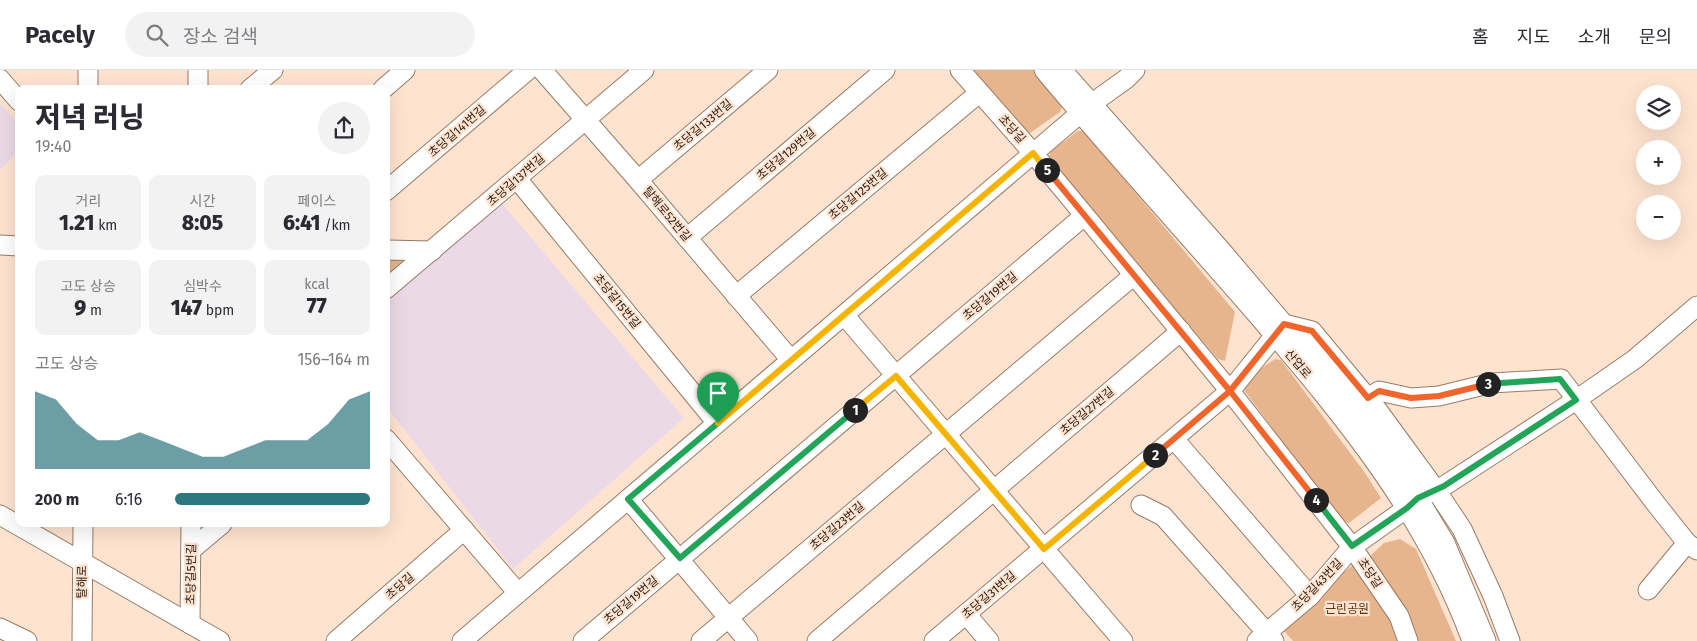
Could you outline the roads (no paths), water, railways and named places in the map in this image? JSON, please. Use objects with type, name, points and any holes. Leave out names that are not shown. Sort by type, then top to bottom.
[{"type":"street","points":[[88,70],[88,85]]},
{"type":"street","points":[[198,70],[198,85]]},
{"type":"street","points":[[255,85],[273,70]]},
{"type":"street","points":[[388,85],[405,70]]},
{"type":"street","name":"초당길141번길","points":[[390,188],[528,70]]},
{"type":"street","name":"탈해로52번길","points":[[542,70],[791,360]]},
{"type":"street","name":"초당길137번길","points":[[390,287],[644,70]]},
{"type":"street","name":"초당길133번길","points":[[638,180],[768,70]]},
{"type":"street","name":"초당길129번길","points":[[687,238],[885,70]]},
{"type":"street","name":"초당길","points":[[960,70],[1033,153],[1181,331],[1352,546],[1399,616],[1408,641]]},
{"type":"street","name":"산업로","points":[[1044,70],[1086,108],[1220,249],[1279,330],[1369,424],[1412,503],[1461,610],[1472,641]]},
{"type":"street","name":"산업로","points":[[1062,70],[1086,108]]},
{"type":"street","points":[[462,641],[1086,108],[1136,70]]},
{"type":"street","points":[[0,78],[15,96]]},
{"type":"street","name":"초당길125번길","points":[[736,296],[980,93]]},
{"type":"street","name":"초당길15번길","points":[[517,179],[718,423]]},
{"type":"street","name":"초당길19번길","points":[[582,641],[1084,216]]},
{"type":"street","points":[[0,246],[15,246]]},
{"type":"street","points":[[390,250],[432,251]]},
{"type":"street","name":"초당길23번길","points":[[701,641],[1134,275]]},
{"type":"street","name":"초당길43번길","points":[[1266,638],[1310,596],[1352,546],[1412,503],[1436,490],[1576,400],[1635,359],[1697,306]]},
{"type":"street","points":[[844,315],[1123,641]]},
{"type":"street","points":[[1279,330],[1312,331],[1368,398],[1436,490],[1462,530],[1493,596],[1510,641]]},
{"type":"street","name":"초당길31번길","points":[[934,641],[1230,391],[1279,330]]},
{"type":"street","name":"초당길27번길","points":[[817,641],[1181,331]]},
{"type":"street","points":[[1368,398],[1379,391],[1411,398],[1439,396],[1492,383],[1560,379],[1692,547],[1648,590]]},
{"type":"street","points":[[1174,439],[1310,596]]},
{"type":"street","points":[[390,444],[518,593]]},
{"type":"street","points":[[628,499],[680,558],[748,641]]},
{"type":"street","name":"산업로","points":[[1412,503],[1445,543],[1486,641]]},
{"type":"street","points":[[1141,505],[1163,516],[1266,638]]},
{"type":"street","points":[[0,515],[15,524]]},
{"type":"street","points":[[21,527],[220,641]]},
{"type":"street","name":"탈해로","points":[[82,641],[83,527]]},
{"type":"street","name":"초당길5번길","points":[[190,624],[191,527]]},
{"type":"street","points":[[191,550],[218,527]]},
{"type":"street","name":"초당길","points":[[336,641],[464,530]]},
{"type":"street","points":[[966,614],[989,641]]},
{"type":"street","points":[[0,628],[27,641]]},
{"type":"park label","name":"근린공원","points":[[1347,609]]}]
